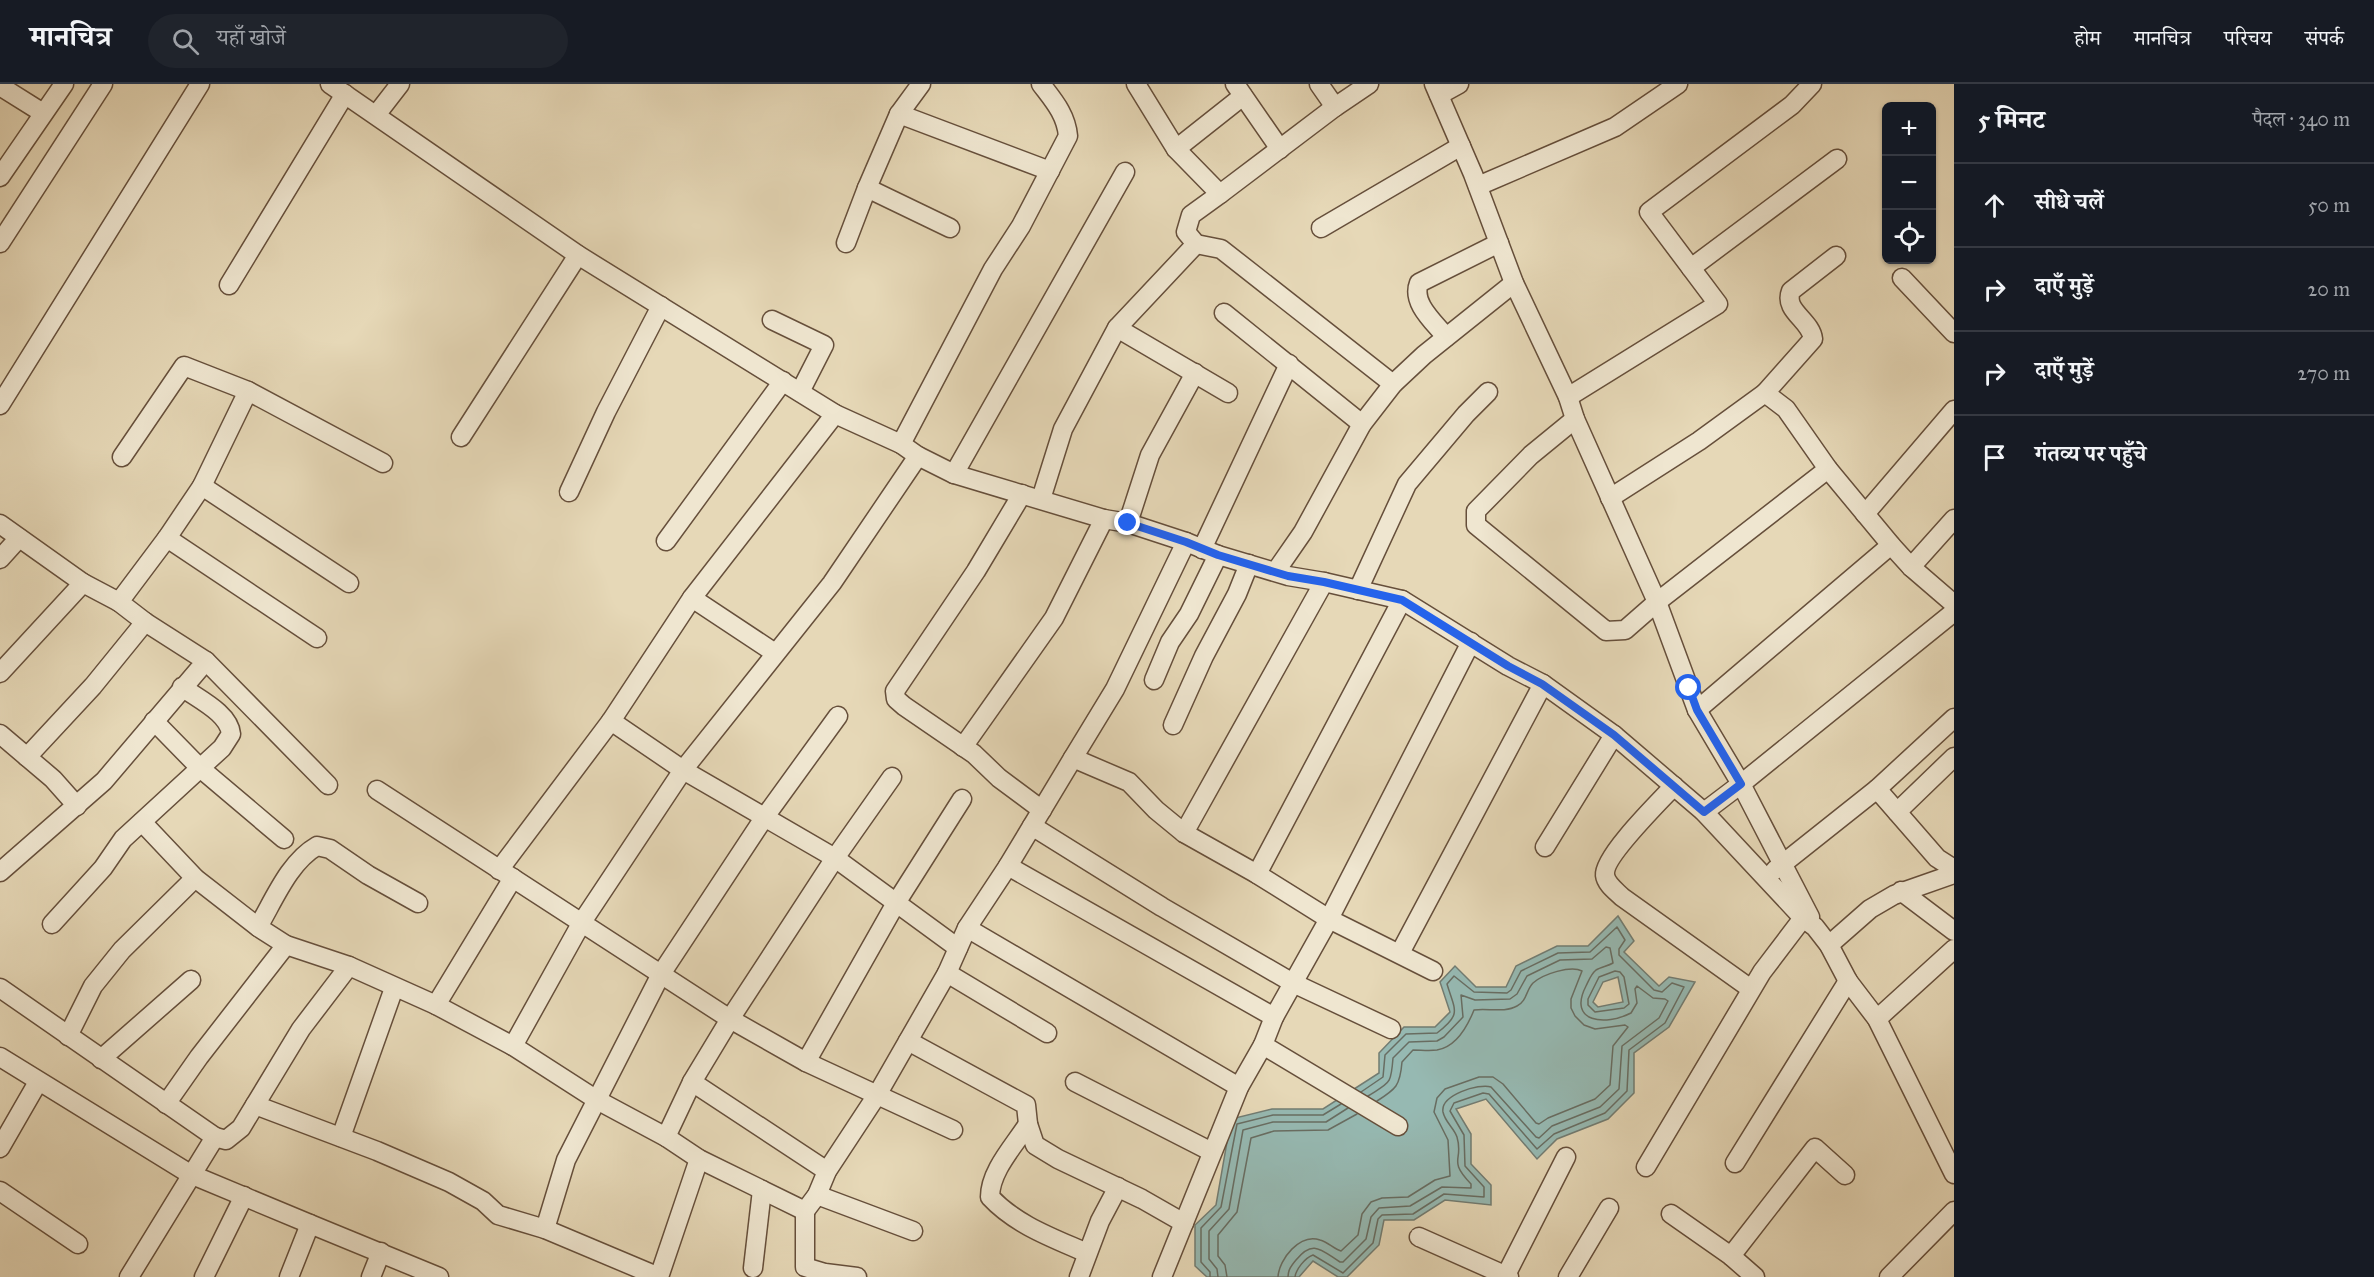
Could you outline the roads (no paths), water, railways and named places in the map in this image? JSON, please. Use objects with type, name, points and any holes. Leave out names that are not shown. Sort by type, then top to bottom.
[{"type":"street","points":[[0,177],[64,84]]},
{"type":"street","points":[[0,243],[103,84]]},
{"type":"street","points":[[0,405],[200,84]]},
{"type":"street","points":[[376,115],[400,84]]},
{"type":"street","points":[[846,243],[899,114],[921,84]]},
{"type":"street","points":[[902,444],[993,269],[1021,226],[1068,136],[1067,126],[1060,109],[1041,84]]},
{"type":"street","points":[[1136,84],[1176,149],[1220,194]]},
{"type":"street","points":[[1319,84],[1335,107]]},
{"type":"street","points":[[1369,84],[1191,215],[1186,232],[1196,244],[1221,249],[1393,384]]},
{"type":"street","points":[[1459,84],[1437,89],[1478,186],[1514,284],[1568,397],[1575,419],[1657,602],[1697,710],[1784,863],[1809,922]]},
{"type":"street","points":[[1478,186],[1615,127],[1678,84]]},
{"type":"street","points":[[1568,397],[1718,304],[1649,212],[1792,105],[1812,84]]},
{"type":"street","points":[[0,86],[43,113]]},
{"type":"street","points":[[229,285],[344,89],[376,115],[578,255],[834,414],[902,444],[918,456],[954,474],[1104,519],[1128,523],[1288,576],[1402,600],[1508,666],[1542,684],[1614,735],[1704,812],[1829,945],[1848,981],[1877,1018],[1954,1174]]},
{"type":"street","points":[[1176,149],[1239,90],[1280,149]]},
{"type":"street","points":[[899,114],[1050,171]]},
{"type":"street","points":[[1321,228],[1461,146]]},
{"type":"street","points":[[1691,268],[1838,159]]},
{"type":"street","points":[[954,474],[1038,327],[1056,290],[1107,207],[1125,172]]},
{"type":"street","points":[[867,188],[950,228]]},
{"type":"street","points":[[1446,338],[1419,302],[1416,291],[1419,283],[1498,243]]},
{"type":"street","points":[[1041,500],[1064,429],[1117,328],[1196,244]]},
{"type":"street","points":[[461,437],[578,255]]},
{"type":"street","points":[[1610,498],[1699,441],[1765,393],[1813,339],[1813,332],[1791,306],[1788,298],[1791,291],[1836,256]]},
{"type":"street","points":[[1902,278],[1954,333]]},
{"type":"street","points":[[1276,571],[1303,532],[1362,424],[1393,384],[1514,284]]},
{"type":"street","points":[[568,492],[661,306]]},
{"type":"street","points":[[1224,313],[1362,424]]},
{"type":"street","points":[[772,320],[824,345],[800,392]]},
{"type":"street","points":[[1117,328],[1228,393]]},
{"type":"street","points":[[857,1277],[825,1273],[805,1267],[805,1211],[817,1195],[827,1172],[877,1095],[947,973],[967,928],[1008,866],[1202,549],[1289,364]]},
{"type":"street","points":[[122,457],[183,366],[248,391],[382,463]]},
{"type":"street","points":[[1128,523],[1150,454],[1195,373]]},
{"type":"street","points":[[666,541],[783,381]]},
{"type":"street","points":[[119,602],[202,486],[248,391]]},
{"type":"street","points":[[1358,590],[1407,484],[1488,392]]},
{"type":"street","points":[[1765,393],[1786,409],[1827,469],[1891,545],[1911,567],[1954,604]]},
{"type":"street","points":[[1864,514],[1954,410]]},
{"type":"street","points":[[436,1005],[506,874],[692,598],[834,414]]},
{"type":"street","points":[[1575,419],[1531,455],[1476,512],[1476,525],[1606,631],[1625,630],[1657,602],[1827,469]]},
{"type":"street","points":[[513,1046],[582,922],[683,770],[832,583],[918,456]]},
{"type":"street","points":[[202,486],[349,583]]},
{"type":"street","points":[[1022,494],[976,571],[895,691],[897,699],[904,706],[963,747],[1042,810]]},
{"type":"street","points":[[963,747],[1054,618],[1104,519]]},
{"type":"street","points":[[1911,567],[1954,519]]},
{"type":"street","points":[[0,524],[83,583],[119,602],[206,662],[328,785]]},
{"type":"street","points":[[0,559],[19,538]]},
{"type":"street","points":[[167,538],[317,638]]},
{"type":"street","points":[[1697,710],[1891,545]]},
{"type":"street","points":[[1154,680],[1170,642],[1189,614],[1202,549]]},
{"type":"street","points":[[1173,725],[1204,656],[1237,594],[1249,564]]},
{"type":"street","points":[[1184,833],[1324,582]]},
{"type":"street","points":[[0,673],[83,583]]},
{"type":"street","points":[[692,598],[775,653]]},
{"type":"street","points":[[1257,874],[1402,600]]},
{"type":"street","points":[[1704,812],[1954,612]]},
{"type":"street","points":[[27,757],[93,686],[145,622]]},
{"type":"street","points":[[1162,1277],[1239,1087],[1263,1045],[1274,1017],[1329,919],[1471,642]]},
{"type":"street","points":[[2,865],[77,806],[104,781],[182,687],[206,662]]},
{"type":"street","points":[[1400,953],[1542,684]]},
{"type":"street","points":[[52,924],[103,868],[123,839],[222,748],[231,734],[231,727],[224,718],[182,687]]},
{"type":"street","points":[[545,1229],[566,1161],[661,974],[764,818],[838,717]]},
{"type":"street","points":[[1765,877],[1877,789],[1954,718]]},
{"type":"street","points":[[154,721],[200,768],[284,839]]},
{"type":"street","points":[[611,721],[683,770],[835,858],[958,948]]},
{"type":"street","points":[[0,734],[53,778],[77,806]]},
{"type":"street","points":[[1545,847],[1614,735]]},
{"type":"street","points":[[1897,812],[1954,757]]},
{"type":"street","points":[[1073,758],[1129,782],[1156,810],[1184,833],[1257,874],[1329,919],[1433,971]]},
{"type":"street","points":[[666,1137],[692,1082],[730,1019],[835,858],[892,777]]},
{"type":"street","points":[[1674,786],[1620,846],[1607,864],[1605,874],[1608,883],[1622,897],[1751,989]]},
{"type":"street","points":[[1877,789],[1936,858],[1954,869]]},
{"type":"street","points":[[377,790],[730,1019],[806,1062],[954,1130]]},
{"type":"street","points":[[806,1062],[896,903],[962,799]]},
{"type":"street","points":[[142,822],[195,878],[258,927],[286,945],[349,966],[436,1005],[513,1046],[597,1100],[666,1137],[699,1159],[805,1211]]},
{"type":"street","points":[[1032,826],[1162,907],[1293,983],[1391,1029]]},
{"type":"street","points":[[258,927],[297,863],[317,846],[330,849],[368,875],[418,903]]},
{"type":"street","points":[[1008,866],[1274,1017]]},
{"type":"street","points":[[1829,945],[1870,909],[1901,891],[1954,874]]},
{"type":"street","points":[[68,1036],[93,986],[122,950],[195,878]]},
{"type":"street","points":[[1901,891],[1954,931]]},
{"type":"street","points":[[1646,1167],[1751,989],[1809,922]]},
{"type":"street","points":[[967,928],[1239,1087]]},
{"type":"street","points":[[166,1104],[199,1057],[286,945]]},
{"type":"street","points":[[1877,1018],[1954,950]]},
{"type":"street","points":[[0,988],[215,1137],[226,1140],[241,1128],[301,1029],[349,966]]},
{"type":"street","points":[[947,973],[1047,1033]]},
{"type":"street","points":[[101,1059],[191,980]]},
{"type":"street","points":[[1735,1163],[1848,981]]},
{"type":"street","points":[[340,1137],[394,988]]},
{"type":"street","points":[[908,1041],[1026,1105],[1028,1124],[1035,1145],[1184,1223]]},
{"type":"street","points":[[1263,1045],[1398,1126]]},
{"type":"street","points":[[0,1057],[190,1174],[435,1276]]},
{"type":"street","points":[[0,1148],[38,1082]]},
{"type":"street","points":[[692,1082],[827,1172]]},
{"type":"street","points":[[1075,1082],[1212,1152]]},
{"type":"street","points":[[255,1105],[449,1182],[483,1201],[498,1215],[545,1229],[659,1277],[699,1159]]},
{"type":"street","points":[[1028,1124],[990,1186],[990,1197],[1034,1230],[1087,1253]]},
{"type":"street","points":[[129,1277],[190,1174],[215,1137]]},
{"type":"street","points":[[1731,1256],[1815,1148],[1845,1175]]},
{"type":"street","points":[[1419,1237],[1507,1276],[1566,1157]]},
{"type":"street","points":[[1079,1277],[1100,1221],[1118,1188]]},
{"type":"street","points":[[753,1269],[762,1190]]},
{"type":"street","points":[[0,1191],[78,1244]]},
{"type":"street","points":[[817,1195],[913,1231]]},
{"type":"street","points":[[204,1277],[244,1196]]},
{"type":"street","points":[[1568,1277],[1609,1208]]},
{"type":"street","points":[[1895,1275],[1954,1211]]},
{"type":"street","points":[[1671,1214],[1731,1256],[1755,1277]]},
{"type":"street","points":[[289,1277],[310,1224]]},
{"type":"street","points":[[371,1277],[381,1252]]},
{"type":"water","points":[[1618,916],[1634,941],[1624,952],[1659,986],[1669,977],[1695,982],[1669,1027],[1634,1053],[1634,1093],[1608,1119],[1557,1139],[1537,1159],[1486,1099],[1456,1109],[1471,1134],[1471,1164],[1491,1185],[1491,1205],[1445,1200],[1414,1220],[1384,1220],[1379,1245],[1347,1277],[1338,1277],[1313,1261],[1299,1277],[1207,1277],[1195,1266],[1195,1225],[1216,1205],[1231,1119],[1272,1109],[1323,1109],[1379,1073],[1379,1053],[1404,1027],[1435,1027],[1450,1012],[1440,982],[1455,966],[1476,987],[1506,987],[1516,966],[1557,946],[1588,946]],"holes":[[[1618,977],[1623,1002],[1598,1007],[1593,1002],[1603,982]]]}]
